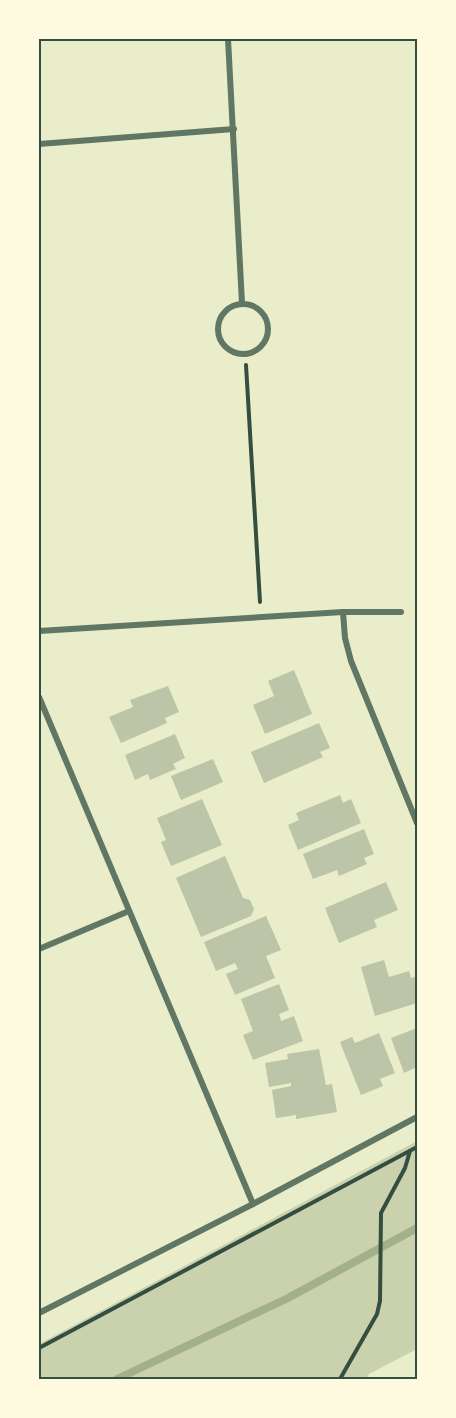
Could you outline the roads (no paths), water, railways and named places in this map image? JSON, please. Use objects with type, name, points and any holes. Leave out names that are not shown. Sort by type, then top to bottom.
[{"type":"street","points":[[228,39],[242,303]]},
{"type":"street","points":[[39,144],[234,129]]},
{"type":"street","points":[[242,303],[258,308],[268,323],[268,332],[261,347],[245,354],[230,351],[224,345],[218,331],[218,322],[227,309],[242,303]]},
{"type":"street","points":[[343,612],[345,638],[351,661],[417,823]]},
{"type":"street","points":[[39,631],[343,612],[401,612]]},
{"type":"street","points":[[39,697],[253,1204]]},
{"type":"street","points":[[39,949],[129,911]]},
{"type":"street","points":[[39,1313],[417,1117]]},
{"type":"waterway","points":[[117,1379],[288,1298],[417,1228]]}]
